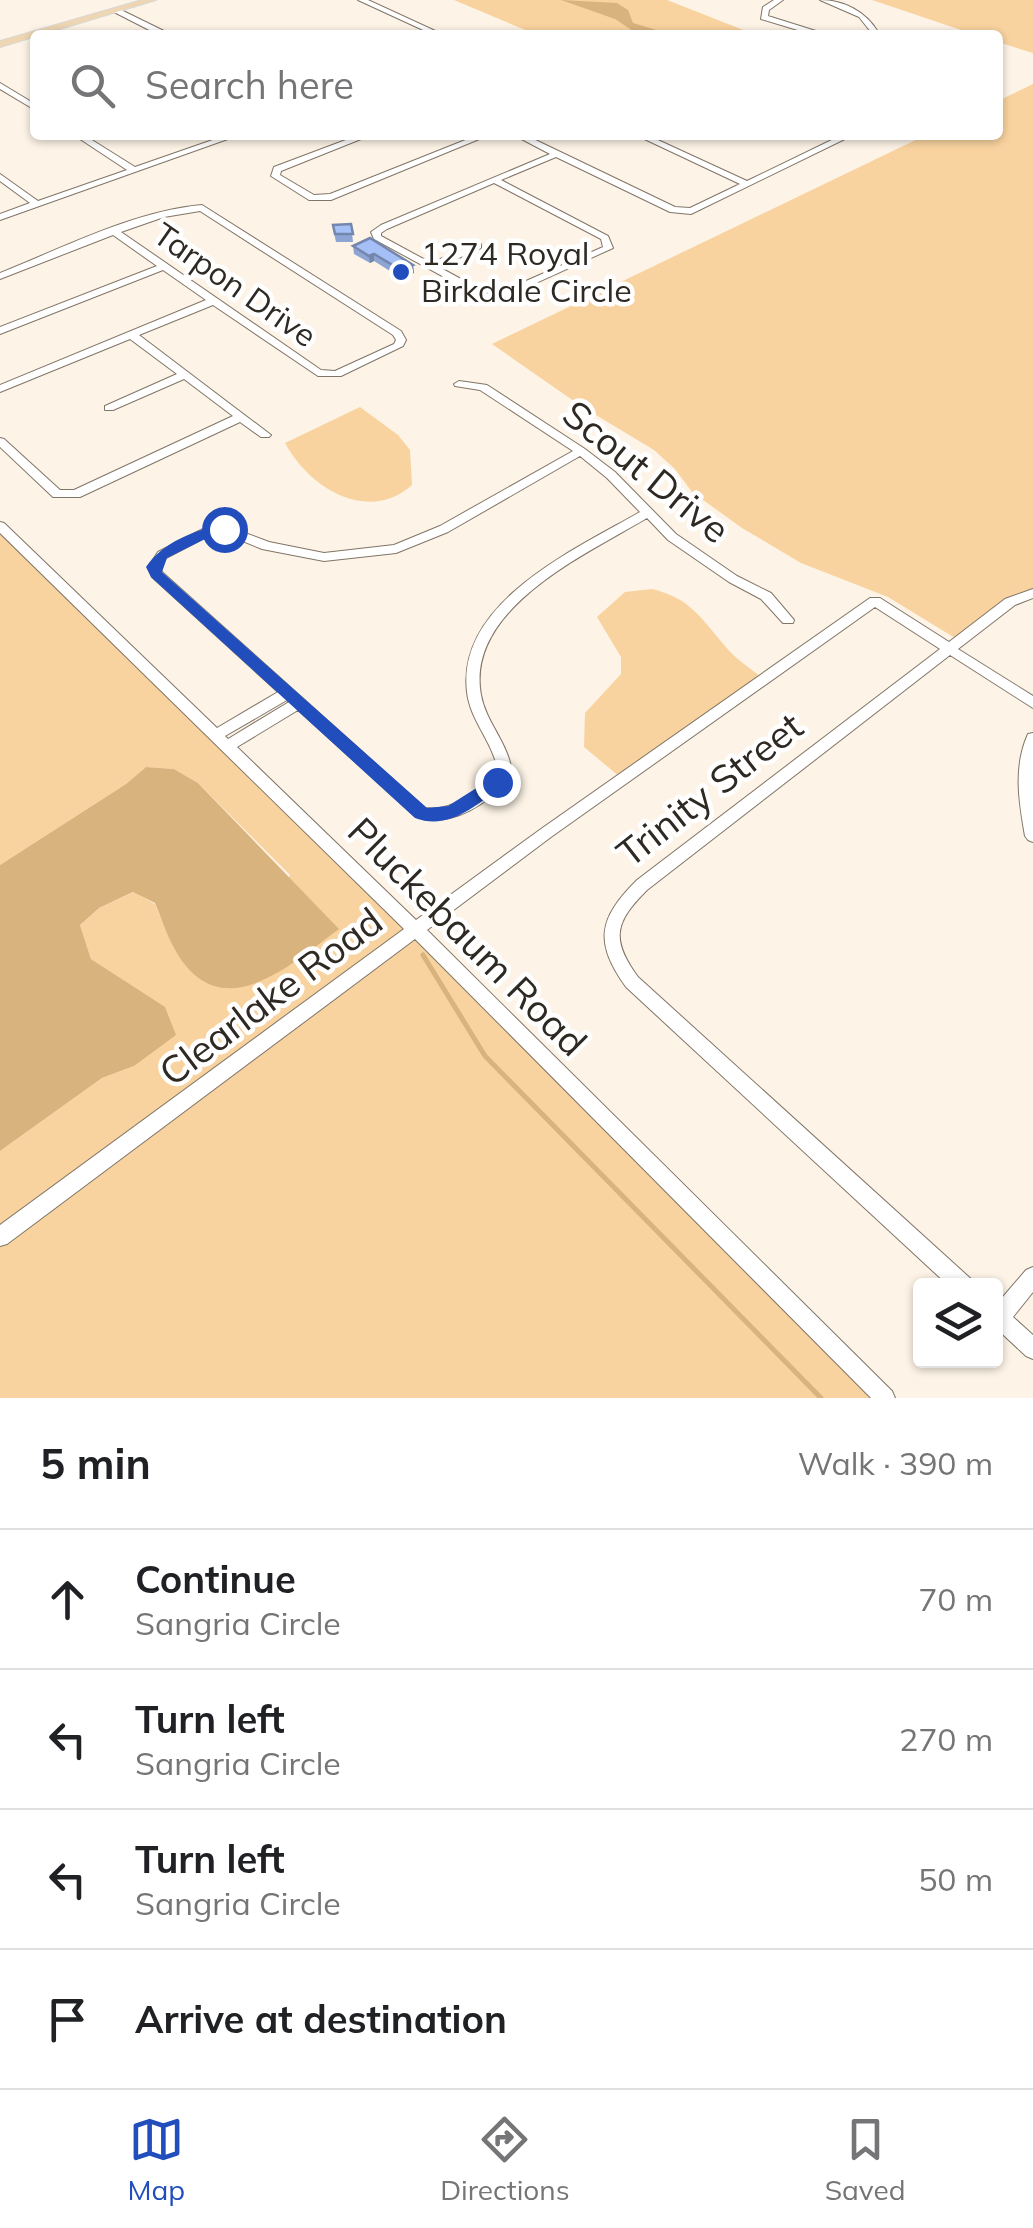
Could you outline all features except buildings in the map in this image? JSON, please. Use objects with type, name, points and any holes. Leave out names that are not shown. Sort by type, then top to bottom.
[{"type":"main road","points":[[55,30],[152,0]]},
{"type":"main road","points":[[3,40],[30,36]]},
{"type":"street","points":[[362,0],[429,30]]},
{"type":"street","points":[[779,0],[766,10],[764,17],[805,30]]},
{"type":"street","points":[[824,0],[862,14],[874,30]]},
{"type":"street","points":[[117,10],[155,30]]},
{"type":"street","points":[[0,86],[30,105]]},
{"type":"street","points":[[86,140],[134,170]]},
{"type":"street","points":[[0,218],[212,140]]},
{"type":"street","points":[[354,140],[278,169],[275,176],[312,198],[331,197],[473,140]]},
{"type":"street","points":[[528,140],[673,210],[683,211],[839,140]]},
{"type":"street","points":[[651,140],[747,184]]},
{"type":"street","points":[[494,180],[605,238],[608,248],[501,300],[482,298],[377,237],[376,232],[494,180],[556,154]]},
{"type":"street","points":[[0,177],[37,204]]},
{"type":"street","name":"Tarpon Drive","points":[[192,207],[202,208],[397,333],[401,340],[398,346],[327,376],[116,233],[192,207]]},
{"type":"street","points":[[0,276],[116,233]]},
{"type":"street","points":[[430,268],[478,246]]},
{"type":"street","points":[[0,331],[164,266]]},
{"type":"street","points":[[0,388],[212,301]]},
{"type":"street","points":[[132,335],[265,435]]},
{"type":"street","points":[[109,408],[184,375]]},
{"type":"street","name":"Scout Drive","points":[[459,384],[483,388],[581,450],[700,559],[766,596],[788,620]]},
{"type":"street","points":[[2,445],[57,494],[76,494],[241,417]]},
{"type":"street","points":[[581,450],[444,529],[396,549],[324,557],[266,546],[224,529],[207,532],[156,560],[156,574],[421,813],[431,817],[453,812],[505,774],[504,759],[478,714],[472,687],[474,662],[495,616],[526,588],[647,513]]},
{"type":"street","name":"Pluckebaum Road","points":[[0,526],[415,929],[885,1398]]},
{"type":"street","name":"Trinity Street","points":[[955,1278],[632,982],[617,964],[610,943],[611,924],[619,907],[642,885],[1010,602],[1033,593]]},
{"type":"street","name":"Clearlake Road","points":[[0,1237],[415,929],[875,601],[949,649]]},
{"type":"street","points":[[949,649],[1033,703]]},
{"type":"street","points":[[221,741],[293,698]]},
{"type":"street","points":[[1033,738],[1028,748],[1027,776],[1033,836]]},
{"type":"street","points":[[1003,1310],[1033,1277]]},
{"type":"street","points":[[1003,1322],[1033,1349]]},
{"type":"shaded area","points":[[454,0],[667,0],[743,30],[525,30]]},
{"type":"shaded area","points":[[561,0],[617,3],[628,10],[633,23],[656,30],[632,30],[615,19]]},
{"type":"shaded area","points":[[872,0],[1033,0],[1033,53],[1003,44],[1003,30],[961,30]]},
{"type":"shaded area","points":[[1033,84],[1033,589],[1005,599],[955,638],[888,597],[801,563],[742,528],[692,492],[654,450],[581,406],[492,344],[916,140],[1003,140],[1003,99]]},
{"type":"shaded area","points":[[360,407],[398,435],[410,450],[412,485],[395,496],[359,501],[341,496],[309,474],[285,443]]},
{"type":"shaded area","points":[[0,533],[405,929],[0,1229],[0,1151],[102,1078],[134,1066],[164,1007],[91,959],[80,925],[99,908],[134,892],[155,904],[174,945],[189,966],[228,988],[290,875],[198,783],[174,769],[146,767],[0,865]]},
{"type":"shaded area","points":[[652,589],[685,604],[761,677],[620,777],[584,747],[585,713],[621,674],[621,657],[597,617],[625,592]]},
{"type":"shaded area","points":[[146,767],[174,769],[198,783],[339,929],[276,973],[254,984],[232,988],[211,985],[191,971],[173,946],[155,903],[133,892],[99,908],[80,925],[91,959],[165,1007],[176,1035],[134,1066],[102,1078],[0,1151],[0,865]]},
{"type":"shaded area","points":[[414,938],[872,1398],[0,1398],[0,1246]]},
{"type":"waterway","points":[[423,955],[485,1056],[821,1398]]},
{"type":"place","name":"1274 Royal Birkdale Circle","points":[[401,272]]},
{"type":"route","points":[[224,529],[207,532],[162,555],[156,560],[156,574],[421,813],[431,817],[453,812],[497,782]]}]
